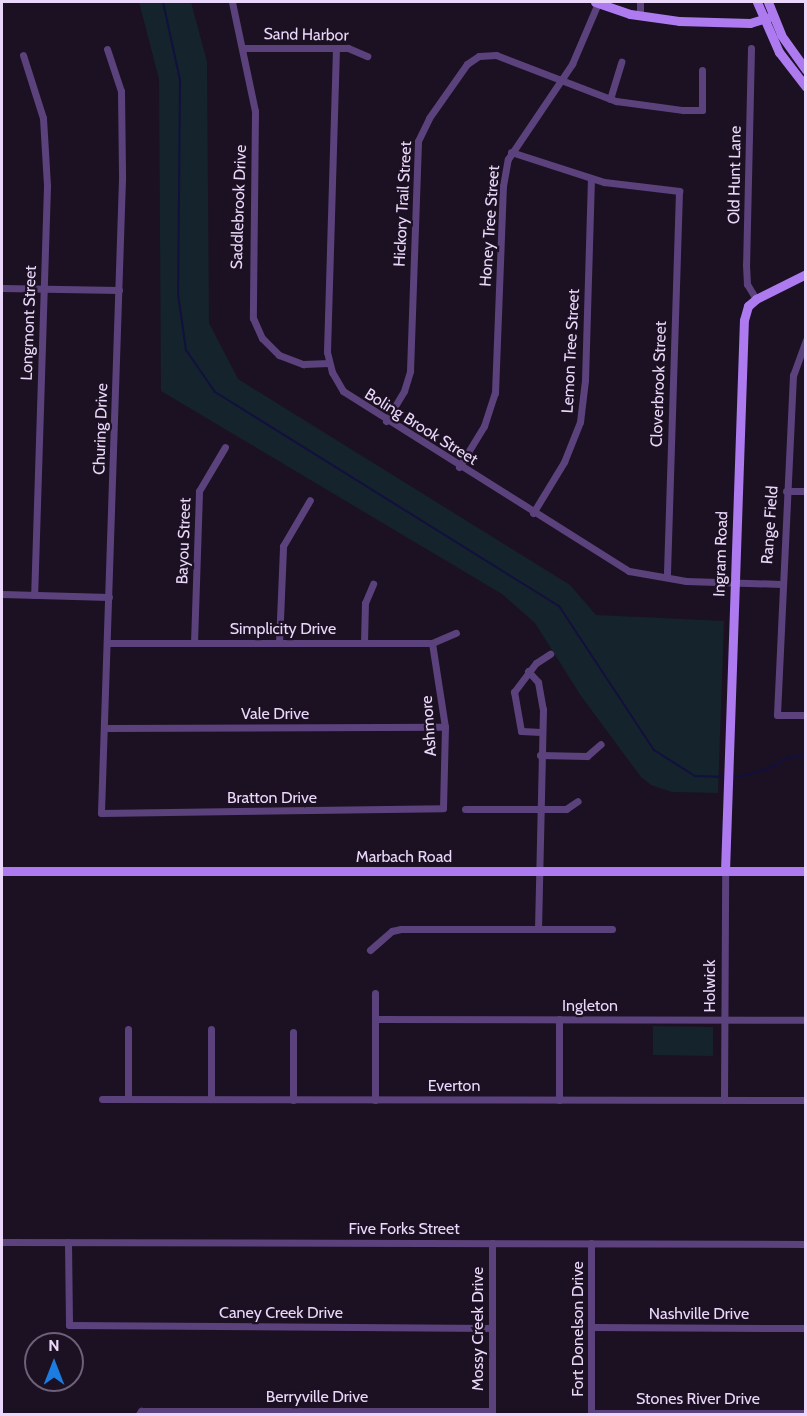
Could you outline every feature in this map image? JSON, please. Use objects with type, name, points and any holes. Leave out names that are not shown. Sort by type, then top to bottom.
[{"type":"main road","points":[[596,2],[640,16],[679,21],[763,20],[773,16]]},
{"type":"main road","points":[[757,2],[763,20],[785,62],[806,87]]},
{"type":"main road","points":[[768,2],[773,16],[806,70]]},
{"type":"main road","points":[[756,299],[806,274]]},
{"type":"main road","name":"Ingram Road","points":[[725,871],[744,320],[748,306],[756,299]]},
{"type":"main road","name":"Marbach Road","points":[[2,871],[806,871]]},
{"type":"street","name":"Saddlebrook Drive","points":[[232,2],[243,48],[255,119],[250,293],[254,323],[268,346],[284,358],[303,364],[329,363]]},
{"type":"street","name":"Honey Tree Street","points":[[459,467],[487,419],[496,386],[503,186],[511,152],[572,64],[596,2]]},
{"type":"street","points":[[640,2],[640,16]]},
{"type":"street","name":"Sand Harbor","points":[[243,48],[357,49],[367,56]]},
{"type":"street","name":"Boling Brook Street","points":[[336,48],[329,363],[346,395],[622,567],[667,577],[735,583],[781,584]]},
{"type":"street","name":"Old Hunt Lane","points":[[751,48],[746,265],[747,284],[756,299]]},
{"type":"street","name":"Churing Drive","points":[[101,813],[119,290],[122,115],[117,74],[107,49]]},
{"type":"street","name":"Hickory Trail Street","points":[[386,421],[409,377],[416,153],[429,118],[465,67],[479,56],[496,55],[610,99],[644,106],[702,110],[702,70]]},
{"type":"street","name":"Longmont Street","points":[[23,56],[43,118],[46,186],[34,594]]},
{"type":"street","points":[[610,99],[621,62]]},
{"type":"street","points":[[511,152],[591,179]]},
{"type":"street","name":"Cloverbrook Street","points":[[591,179],[633,188],[679,191],[667,577]]},
{"type":"street","name":"Lemon Tree Street","points":[[534,513],[564,462],[582,412],[591,179]]},
{"type":"street","points":[[2,288],[119,290]]},
{"type":"street","name":"Range Field","points":[[806,340],[793,375],[781,584],[777,715],[806,715]]},
{"type":"street","name":"Bayou Street","points":[[194,643],[199,491],[225,447]]},
{"type":"street","points":[[786,491],[806,491]]},
{"type":"street","points":[[279,643],[283,546],[310,500]]},
{"type":"street","points":[[364,643],[365,603],[373,584]]},
{"type":"street","points":[[2,594],[109,597]]},
{"type":"street","name":"Simplicity Drive","points":[[108,643],[432,642],[456,633]]},
{"type":"street","name":"Ashmore","points":[[432,642],[445,727],[443,808]]},
{"type":"street","points":[[540,732],[520,731],[514,692],[528,671],[550,654]]},
{"type":"street","points":[[528,671],[541,690],[540,809],[536,872],[538,929]]},
{"type":"street","name":"Vale Drive","points":[[105,728],[445,727]]},
{"type":"street","points":[[540,755],[587,756],[601,744]]},
{"type":"street","points":[[465,809],[566,809],[578,801]]},
{"type":"street","name":"Bratton Drive","points":[[101,813],[443,808]]},
{"type":"street","name":"Holwick","points":[[724,1100],[725,871]]},
{"type":"street","points":[[370,950],[392,931],[401,929],[612,929]]},
{"type":"street","points":[[375,993],[375,1100]]},
{"type":"street","name":"Ingleton","points":[[375,1019],[806,1020]]},
{"type":"street","points":[[559,1019],[559,1100]]},
{"type":"street","points":[[128,1029],[128,1099]]},
{"type":"street","points":[[211,1029],[211,1100]]},
{"type":"street","points":[[293,1032],[293,1100]]},
{"type":"street","name":"Everton","points":[[102,1099],[806,1100]]},
{"type":"street","name":"Five Forks Street","points":[[2,1242],[806,1244]]},
{"type":"street","name":"Caney Creek Drive","points":[[68,1242],[69,1326],[492,1328]]},
{"type":"street","name":"Mossy Creek Drive","points":[[492,1243],[492,1413]]},
{"type":"street","name":"Fort Donelson Drive","points":[[591,1243],[591,1414]]},
{"type":"street","name":"Nashville Drive","points":[[592,1327],[806,1328]]},
{"type":"street","name":"Berryville Drive","points":[[140,1413],[492,1413]]},
{"type":"street","name":"Stones River Drive","points":[[591,1414],[806,1413]]},
{"type":"shaded area","points":[[139,2],[191,2],[207,62],[209,323],[238,379],[570,585],[596,615],[724,621],[718,793],[672,792],[651,785],[641,777],[581,696],[535,623],[502,594],[161,391],[159,79]]},
{"type":"shaded area","points":[[653,1026],[713,1027],[713,1056],[653,1055]]},
{"type":"waterway","points":[[163,2],[180,80],[178,294],[186,350],[215,392],[559,606],[654,750],[695,776],[726,777]]},
{"type":"waterway","points":[[732,778],[767,769],[790,757],[806,757]]}]
